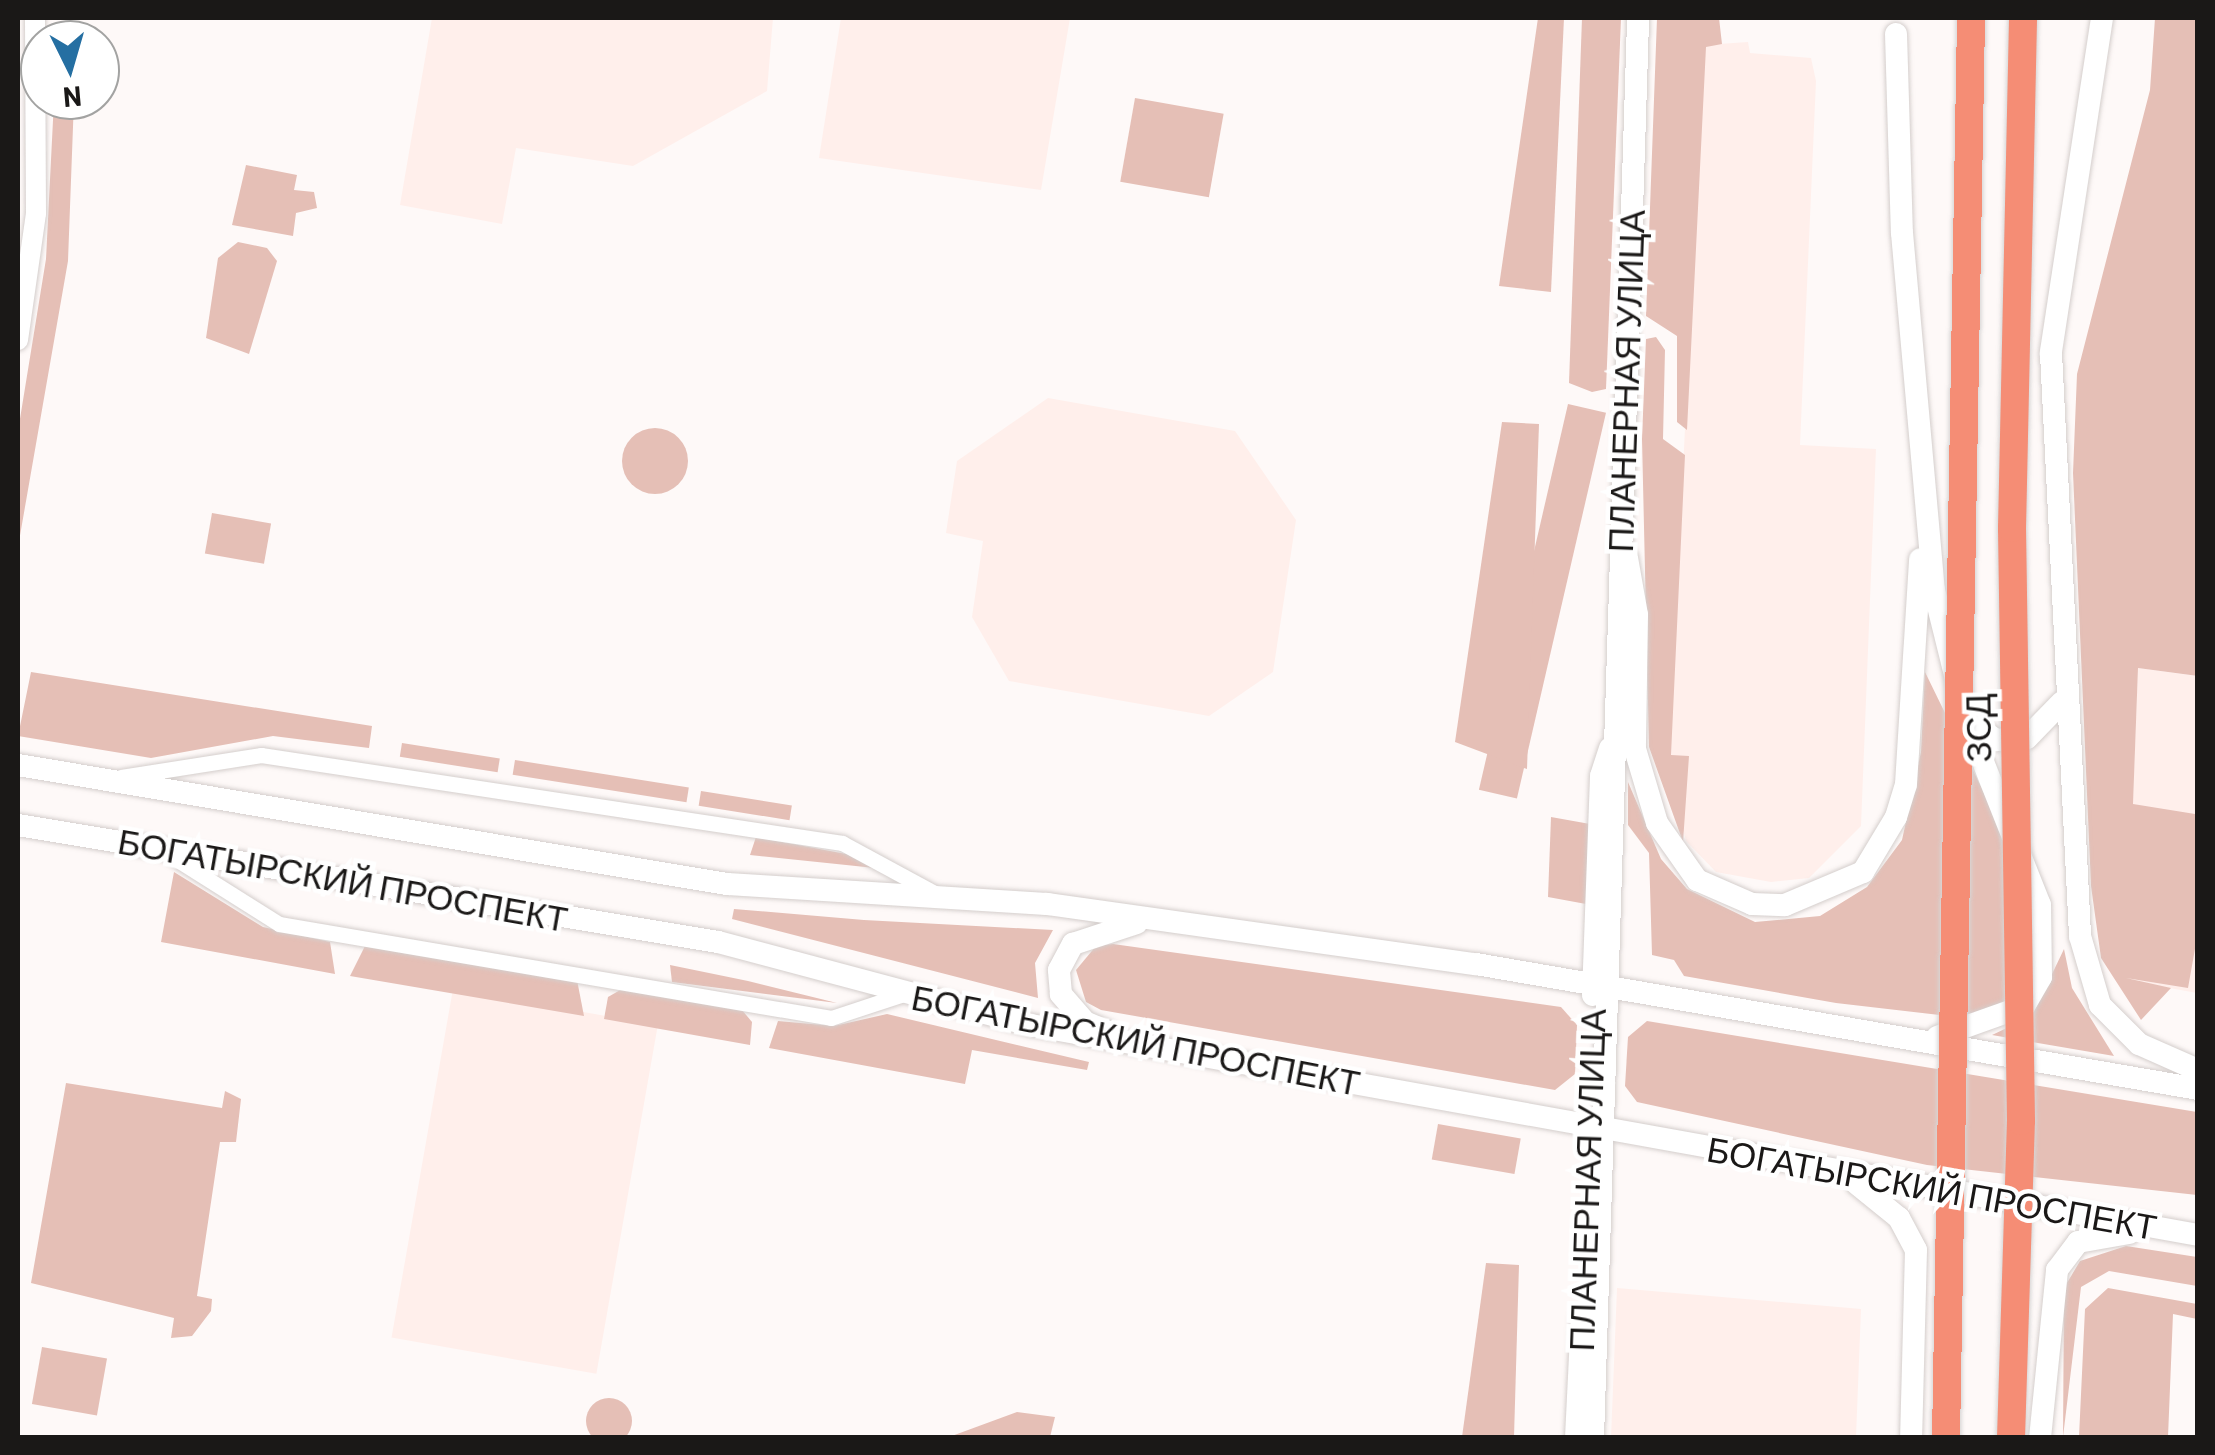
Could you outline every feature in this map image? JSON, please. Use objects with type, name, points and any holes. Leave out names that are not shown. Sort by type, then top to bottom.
[{"type":"highway","name":"ЗСД","points":[[1946,1438],[1970,18]]},
{"type":"highway","name":"ЗСД","points":[[2011,1438],[2022,1121],[2012,528],[2023,18]]},
{"type":"main road","name":"ПЛАНЕРНАЯ УЛИЦА","points":[[1592,1438],[1602,985],[1601,776],[1611,745],[1638,18]]},
{"type":"main road","points":[[2102,18],[2051,354],[2062,702],[2091,985],[2139,1044],[2198,1070]]},
{"type":"main road","points":[[1896,34],[1934,590],[1966,719],[2032,867],[2041,977],[2004,1019],[1919,1041]]},
{"type":"main road","points":[[1619,512],[1637,615],[1636,749],[1657,823],[1697,880],[1752,904],[1785,905],[1863,872],[1896,817],[1908,768],[1924,486]]},
{"type":"main road","points":[[1966,719],[1996,740],[2026,738],[2062,702]]},
{"type":"main road","name":"БОГАТЫРСКИЙ ПРОСПЕКТ","points":[[18,765],[728,884],[1155,919],[1602,985],[2198,1089]]},
{"type":"main road","name":"БОГАТЫРСКИЙ ПРОСПЕКТ","points":[[18,825],[718,942],[904,994],[1138,1045],[1597,1123],[1850,1179],[2194,1234]]},
{"type":"main road","points":[[1138,1045],[1085,1022],[1061,994],[1059,970],[1073,944],[1155,919]]},
{"type":"main road","name":"ПЛАНЕРНАЯ УЛИЦА","points":[[1576,1438],[1597,1123]]},
{"type":"main road","points":[[1850,1179],[1899,1218],[1916,1250],[1911,1438]]},
{"type":"main road","points":[[2040,1438],[2048,1312],[2067,1252],[2122,1233],[2194,1234]]},
{"type":"street","points":[[18,340],[36,214],[35,18]]},
{"type":"street","points":[[107,780],[261,755],[842,844],[947,901]]},
{"type":"street","points":[[156,846],[279,924],[832,1018],[904,994]]},
{"type":"shaded area","points":[[432,18],[773,18],[767,91],[633,166],[516,148],[502,224],[400,205]]},
{"type":"shaded area","points":[[841,18],[1070,18],[1041,190],[819,158]]},
{"type":"shaded area","points":[[1538,18],[1564,18],[1551,292],[1499,286]]},
{"type":"shaded area","points":[[1582,18],[1621,18],[1606,389],[1592,392],[1569,383]]},
{"type":"shaded area","points":[[1657,18],[1719,18],[1722,44],[1706,47],[1687,430],[1677,422],[1677,336],[1646,316]]},
{"type":"shaded area","points":[[2155,18],[2197,18],[2198,676],[2138,668],[2133,804],[2195,814],[2197,806],[2198,932],[2188,988],[2126,978],[2171,988],[2141,1020],[2101,958],[2091,886],[2073,473],[2077,374],[2150,90]]},
{"type":"shaded area","points":[[1748,42],[1750,53],[1811,58],[1816,81],[1800,445],[1876,449],[1861,826],[1809,878],[1771,882],[1716,872],[1686,841],[1668,772],[1704,45]]},
{"type":"shaded area","points":[[1135,98],[1224,114],[1209,197],[1120,182]]},
{"type":"shaded area","points":[[53,120],[73,120],[68,261],[18,547],[18,431],[46,259]]},
{"type":"shaded area","points":[[246,165],[297,175],[294,190],[314,192],[317,208],[296,213],[293,236],[232,225]]},
{"type":"shaded area","points":[[238,242],[267,248],[277,261],[249,354],[206,338],[218,258]]},
{"type":"shaded area","points":[[1656,337],[1665,350],[1663,439],[1685,455],[1671,755],[1689,756],[1683,842],[1649,747],[1642,439],[1646,339]]},
{"type":"shaded area","points":[[1048,398],[1235,431],[1296,520],[1273,672],[1209,716],[1009,681],[972,617],[983,541],[946,533],[957,461]]},
{"type":"shaded area","points":[[1568,404],[1606,413],[1517,799],[1479,790]]},
{"type":"shaded area","points":[[1502,422],[1539,424],[1527,769],[1455,742]]},
{"type":"shaded area","points":[[655,428],[668,430],[678,438],[686,448],[686,474],[678,484],[668,492],[655,494],[642,492],[632,484],[624,474],[622,461],[624,448],[632,438],[642,430]]},
{"type":"shaded area","points":[[212,513],[271,523],[264,564],[205,553]]},
{"type":"shaded area","points":[[2138,668],[2197,676],[2197,993],[2126,980]]},
{"type":"shaded area","points":[[31,672],[372,726],[369,748],[273,736],[151,758],[18,736]]},
{"type":"shaded area","points":[[1925,672],[2027,881],[2012,1004],[1974,1019],[1836,1003],[1684,976],[1674,960],[1652,955],[1649,853],[1628,825],[1628,782],[1661,859],[1687,889],[1755,922],[1820,916],[1867,887],[1902,840],[1921,752]]},
{"type":"shaded area","points":[[402,743],[500,758],[498,772],[400,757]]},
{"type":"shaded area","points":[[515,760],[689,788],[686,802],[513,775]]},
{"type":"shaded area","points":[[701,791],[792,805],[790,820],[699,806]]},
{"type":"shaded area","points":[[1551,817],[1590,824],[1586,904],[1548,897]]},
{"type":"shaded area","points":[[756,837],[857,856],[875,868],[750,855]]},
{"type":"shaded area","points":[[174,872],[263,927],[330,942],[335,974],[161,942]]},
{"type":"shaded area","points":[[734,909],[1053,930],[1035,963],[1038,998],[732,919]]},
{"type":"shaded area","points":[[1113,944],[1561,1007],[1577,1025],[1575,1074],[1555,1090],[1101,1010],[1086,1002],[1076,970],[1096,946]]},
{"type":"shaded area","points":[[365,946],[577,980],[584,1016],[350,976]]},
{"type":"shaded area","points":[[2064,949],[2072,988],[2114,1056],[1992,1035],[2032,1016]]},
{"type":"shaded area","points":[[670,965],[748,981],[837,1003],[672,982]]},
{"type":"shaded area","points":[[453,989],[658,1025],[596,1374],[392,1338]]},
{"type":"shaded area","points":[[622,989],[742,1010],[752,1022],[750,1045],[604,1019],[608,997]]},
{"type":"shaded area","points":[[887,1014],[1089,1062],[1087,1070],[972,1050],[965,1084],[769,1048],[778,1021],[834,1026]]},
{"type":"shaded area","points":[[1647,1021],[2197,1112],[2197,1195],[1927,1165],[1637,1102],[1625,1086],[1628,1037]]},
{"type":"shaded area","points":[[66,1083],[222,1108],[225,1091],[241,1099],[236,1142],[220,1142],[197,1296],[212,1299],[211,1311],[192,1336],[171,1338],[174,1318],[31,1283]]},
{"type":"shaded area","points":[[1438,1124],[1521,1139],[1514,1174],[1432,1159]]},
{"type":"shaded area","points":[[2126,1246],[2197,1257],[2197,1286],[2109,1271],[2081,1287],[2063,1437],[2064,1288],[2080,1261]]},
{"type":"shaded area","points":[[1486,1263],[1519,1265],[1514,1437],[1462,1437]]},
{"type":"shaded area","points":[[1617,1288],[1861,1309],[1856,1437],[1611,1437]]},
{"type":"shaded area","points":[[2108,1288],[2197,1304],[2197,1319],[2173,1314],[2168,1437],[2079,1437],[2085,1309]]},
{"type":"shaded area","points":[[42,1347],[107,1358],[97,1416],[32,1404]]},
{"type":"shaded area","points":[[609,1398],[625,1405],[632,1421],[625,1437],[609,1444],[593,1437],[586,1421],[593,1405]]},
{"type":"shaded area","points":[[1017,1412],[1055,1417],[1050,1437],[949,1437]]}]
